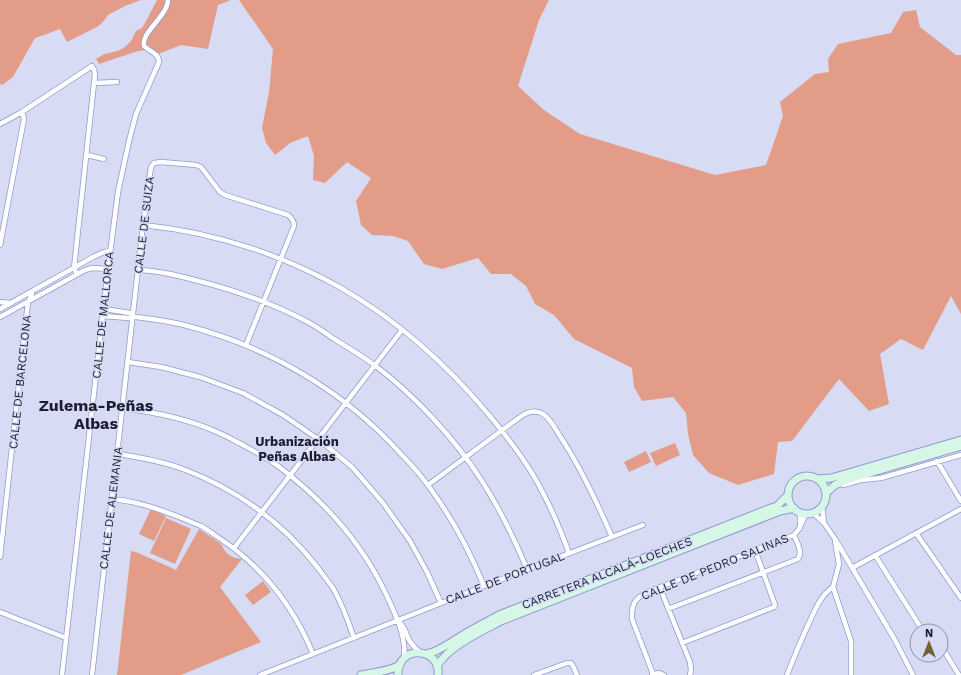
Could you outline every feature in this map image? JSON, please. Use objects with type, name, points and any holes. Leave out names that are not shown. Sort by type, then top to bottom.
[{"type":"main road","points":[[961,440],[831,478],[817,479],[808,476],[798,478],[791,485],[788,495],[791,504],[803,512],[822,507],[829,490],[835,485],[846,480],[961,446]]},
{"type":"main road","points":[[817,479],[829,490]]},
{"type":"main road","name":"CARRETERA ALCALÁ-LOECHES","points":[[402,662],[409,655],[414,653],[431,653],[441,649],[498,615],[777,506],[788,495]]},
{"type":"main road","name":"CARRETERA ALCALÁ-LOECHES","points":[[438,666],[444,657],[467,639],[501,621],[780,511],[803,512]]},
{"type":"main road","points":[[423,653],[432,657],[438,666],[438,675]]},
{"type":"main road","points":[[361,675],[393,669],[402,662]]},
{"type":"main road","points":[[398,675],[398,670],[402,662]]},
{"type":"street","name":"CALLE DE MALLORCA","points":[[62,675],[118,192],[136,114],[159,62],[156,54],[144,46],[144,40],[167,7],[168,0]]},
{"type":"street","points":[[0,124],[22,112],[92,66],[94,69],[95,74],[87,155],[74,268],[77,274]]},
{"type":"street","points":[[94,83],[117,82]]},
{"type":"street","points":[[0,245],[24,119],[22,112]]},
{"type":"street","points":[[87,155],[104,159]]},
{"type":"street","name":"CALLE DE SUIZA","points":[[133,317],[151,167],[154,163],[161,162],[196,165],[200,167],[224,195],[288,215],[294,223],[246,345]]},
{"type":"street","points":[[144,225],[165,227],[196,233],[258,251],[319,276],[363,302],[402,330],[441,363],[474,397],[508,438],[544,494],[570,553]]},
{"type":"street","points":[[0,309],[104,252],[110,251]]},
{"type":"street","points":[[0,317],[85,270],[92,268],[108,269]]},
{"type":"street","points":[[139,270],[180,277],[222,287],[263,302],[307,321],[374,365],[413,398],[438,424],[466,458],[481,479],[503,517],[528,569]]},
{"type":"street","name":"CALLE DE BARCELONA","points":[[0,557],[28,302],[32,291]]},
{"type":"street","points":[[21,298],[28,302]]},
{"type":"street","points":[[0,302],[11,303]]},
{"type":"street","points":[[104,310],[130,313],[133,317]]},
{"type":"street","points":[[104,316],[133,317],[183,325],[226,337],[280,360],[346,402],[390,441],[428,485],[464,543],[484,586]]},
{"type":"street","name":"CALLE DE ALEMANIA","points":[[92,675],[133,317]]},
{"type":"street","points":[[234,548],[402,330]]},
{"type":"street","points":[[128,362],[161,366],[200,377],[243,393],[283,415],[318,439],[352,468],[383,503],[410,541],[427,572],[441,603]]},
{"type":"street","points":[[123,408],[153,412],[217,432],[278,466],[315,498],[334,517],[357,546],[381,583],[398,621],[405,644],[402,662]]},
{"type":"street","points":[[428,485],[520,417],[529,412],[542,413],[549,419],[577,464],[612,537]]},
{"type":"street","points":[[118,454],[182,468],[219,485],[240,497],[262,513],[290,537],[308,556],[332,586],[343,607],[354,638]]},
{"type":"street","points":[[829,490],[861,480],[881,478],[961,455]]},
{"type":"street","points":[[937,461],[961,501]]},
{"type":"street","points":[[112,499],[130,501],[159,508],[201,526],[234,548],[254,565],[277,589],[306,636],[313,654]]},
{"type":"street","points":[[822,507],[824,523],[895,640],[914,675]]},
{"type":"street","points":[[852,568],[961,508]]},
{"type":"street","points":[[803,512],[824,523]]},
{"type":"street","name":"CALLE DE PEDRO SALINAS","points":[[653,675],[632,619],[631,612],[636,599],[642,595],[794,535],[800,529],[803,512]]},
{"type":"street","name":"CALLE DE PORTUGAL","points":[[398,621],[484,586],[643,525]]},
{"type":"street","points":[[916,533],[961,598]]},
{"type":"street","points":[[668,609],[798,559],[800,557],[800,552],[794,535]]},
{"type":"street","points":[[787,675],[798,647],[820,600],[832,587],[839,564],[834,539]]},
{"type":"street","points":[[682,643],[775,605],[755,550]]},
{"type":"street","points":[[875,555],[918,623]]},
{"type":"street","points":[[832,587],[851,641],[852,675]]},
{"type":"street","points":[[660,588],[691,666],[690,675]]},
{"type":"street","points":[[0,612],[66,638]]},
{"type":"street","points":[[260,675],[398,621]]},
{"type":"street","points":[[398,621],[403,625],[414,648],[423,653]]},
{"type":"street","points":[[949,659],[959,675]]},
{"type":"street","points":[[534,675],[567,663],[571,663],[574,666],[577,675]]},
{"type":"street","points":[[653,675],[659,673],[664,675]]},
{"type":"shaded area","points":[[0,0],[141,0],[108,15],[97,27],[67,42],[60,29],[35,38],[13,77],[2,85],[0,84]]},
{"type":"shaded area","points":[[157,0],[231,0],[218,5],[208,49],[181,45],[158,54],[149,49],[99,64],[96,59],[104,54],[118,51],[131,41],[136,31],[142,28]]},
{"type":"shaded area","points":[[239,0],[549,0],[539,20],[518,86],[544,110],[580,134],[715,175],[766,165],[783,116],[780,102],[815,74],[829,72],[828,59],[838,44],[891,33],[903,12],[916,10],[920,27],[956,55],[961,55],[961,314],[951,296],[923,350],[901,339],[880,354],[889,404],[869,411],[839,379],[792,441],[778,442],[774,474],[738,485],[709,473],[693,455],[688,434],[686,413],[673,397],[642,401],[634,387],[632,368],[574,339],[554,315],[535,304],[526,286],[511,274],[491,274],[478,258],[442,269],[424,264],[408,241],[393,236],[372,235],[361,225],[356,201],[371,178],[347,162],[325,183],[313,180],[314,156],[308,136],[290,143],[275,155],[266,143],[262,128],[269,92],[273,49]]},
{"type":"shaded area","points":[[675,443],[680,455],[656,466],[650,453]]},
{"type":"shaded area","points":[[646,451],[651,462],[629,472],[624,462]]},
{"type":"shaded area","points":[[151,509],[166,516],[154,541],[139,534]]},
{"type":"shaded area","points":[[166,518],[191,529],[175,564],[150,553]]},
{"type":"shaded area","points":[[199,529],[221,544],[229,555],[242,559],[220,587],[261,642],[181,675],[117,675],[131,551],[176,570]]},
{"type":"shaded area","points":[[263,581],[271,592],[253,605],[245,595]]},
{"type":"district","name":"Zulema-Peñas Albas","points":[[96,414]]},
{"type":"district","name":"Urbanización Peñas Albas","points":[[297,448]]}]
